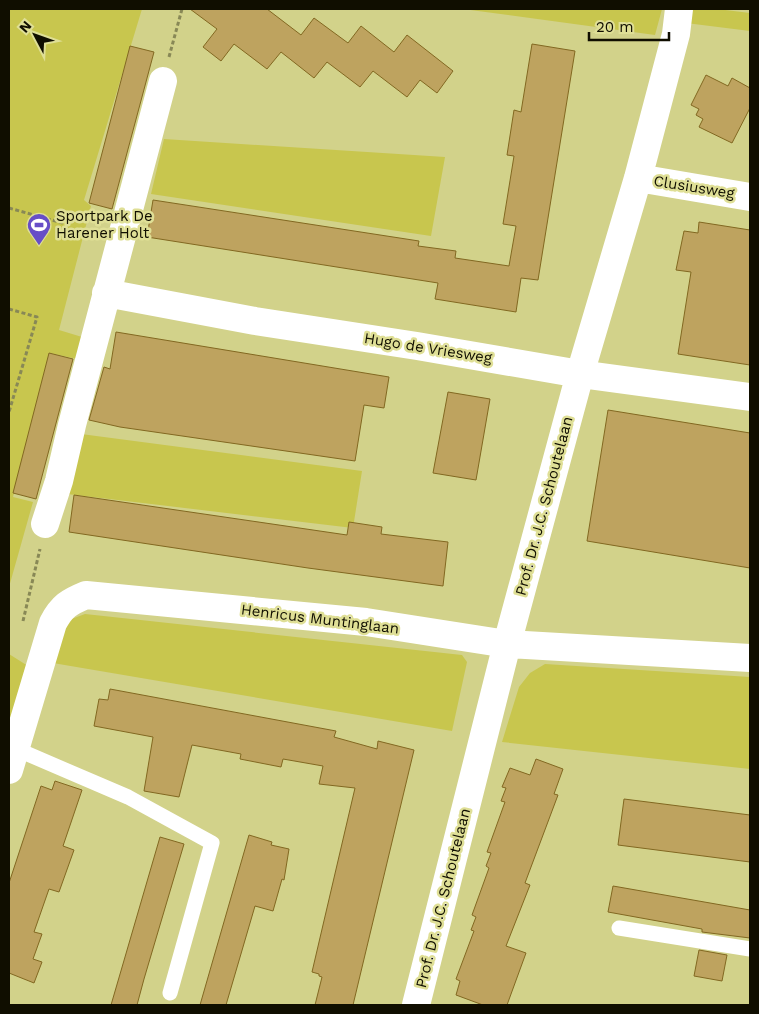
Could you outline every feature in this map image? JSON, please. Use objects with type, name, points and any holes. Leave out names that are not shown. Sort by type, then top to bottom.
[{"type":"street","name":"Prof. Dr. J.C. Schoutelaan","points":[[416,1005],[507,644],[580,374],[638,178],[676,34],[680,9]]},
{"type":"street","points":[[45,524],[59,481],[106,293],[163,81]]},
{"type":"street","name":"Clusiusweg","points":[[638,178],[750,197]]},
{"type":"street","name":"Hugo de Vriesweg","points":[[106,293],[255,321],[580,374],[750,397]]},
{"type":"street","name":"Henricus Muntinglaan","points":[[12,759],[53,623],[60,610],[73,600],[86,595],[366,622],[507,644],[750,658]]},
{"type":"lane","points":[[12,759],[128,798],[212,843],[170,993]]},
{"type":"lane","points":[[619,928],[750,949]]},
{"type":"path","points":[[163,81],[182,9]]},
{"type":"path","points":[[9,208],[66,224]]},
{"type":"path","points":[[9,308],[37,317],[9,412]]},
{"type":"path","points":[[22,624],[45,524]]},
{"type":"shaded area","name":"Sportpark De Harener Holt","points":[[9,9],[142,9],[84,200],[91,206],[59,330],[82,337],[77,359],[49,353],[13,497],[33,502],[9,587]]},
{"type":"shaded area","points":[[463,9],[662,9],[655,35]]},
{"type":"shaded area","points":[[686,9],[717,9],[750,13],[750,31],[686,23]]},
{"type":"shaded area","points":[[164,139],[445,157],[431,236],[151,194]]},
{"type":"shaded area","points":[[81,434],[362,471],[353,528],[67,494]]},
{"type":"shaded area","points":[[85,614],[462,655],[467,662],[452,731],[47,662],[66,621]]},
{"type":"shaded area","points":[[9,654],[28,666],[9,724]]},
{"type":"shaded area","points":[[545,664],[750,677],[750,769],[502,742],[519,687],[530,673]]},
{"type":"building","points":[[190,9],[267,9],[301,35],[314,18],[348,43],[361,26],[394,52],[407,35],[453,71],[437,93],[420,80],[407,97],[373,71],[360,87],[327,62],[314,78],[281,52],[267,69],[234,44],[221,61],[203,47],[217,29]]},
{"type":"building","points":[[532,44],[575,51],[538,280],[521,278],[516,312],[435,299],[438,283],[147,237],[153,200],[419,241],[418,246],[456,251],[455,258],[509,266],[516,226],[503,224],[514,156],[507,155],[514,110],[521,112]]},
{"type":"building","points":[[130,46],[154,52],[112,209],[89,203]]},
{"type":"building","points":[[706,75],[728,86],[732,78],[750,88],[750,108],[732,143],[699,127],[703,119],[696,115],[699,109],[691,105]]},
{"type":"building","points":[[699,222],[750,230],[750,365],[678,354],[691,272],[676,270],[684,231],[698,233]]},
{"type":"building","points":[[116,332],[389,377],[384,408],[364,405],[355,461],[120,427],[89,420],[104,367],[110,369]]},
{"type":"building","points":[[49,353],[73,359],[36,499],[13,493]]},
{"type":"building","points":[[448,392],[490,399],[476,480],[433,473]]},
{"type":"building","points":[[608,410],[750,433],[750,568],[587,541]]},
{"type":"building","points":[[74,495],[347,535],[349,522],[382,527],[381,534],[448,542],[443,586],[69,532]]},
{"type":"building","points":[[110,689],[336,731],[334,737],[377,749],[378,741],[414,750],[353,1005],[315,1005],[322,977],[312,972],[355,788],[319,784],[323,766],[283,759],[281,767],[240,759],[241,754],[192,745],[179,797],[144,791],[153,737],[94,726],[99,699],[108,700]]},
{"type":"building","points":[[536,759],[563,769],[554,794],[558,795],[525,883],[530,885],[506,946],[526,953],[507,1005],[483,1005],[456,995],[460,981],[456,979],[474,931],[471,930],[476,917],[472,915],[489,868],[486,866],[491,853],[487,852],[505,802],[501,801],[506,788],[502,787],[510,768],[530,775]]},
{"type":"building","points":[[55,781],[82,790],[63,846],[74,850],[59,892],[49,889],[34,932],[42,934],[33,959],[42,962],[34,983],[9,973],[9,883],[41,786],[52,790]]},
{"type":"building","points":[[624,799],[750,815],[750,862],[618,845]]},
{"type":"building","points":[[249,835],[272,842],[271,845],[289,849],[284,880],[282,879],[273,911],[255,906],[226,1005],[200,1005]]},
{"type":"building","points":[[160,837],[184,844],[137,1005],[111,1005]]},
{"type":"building","points":[[613,886],[750,910],[750,938],[702,932],[702,929],[608,912]]},
{"type":"building","points":[[699,950],[727,955],[722,981],[694,976]]},
{"type":"place","name":"Sportpark De Harener Holt","points":[[39,246]]}]
